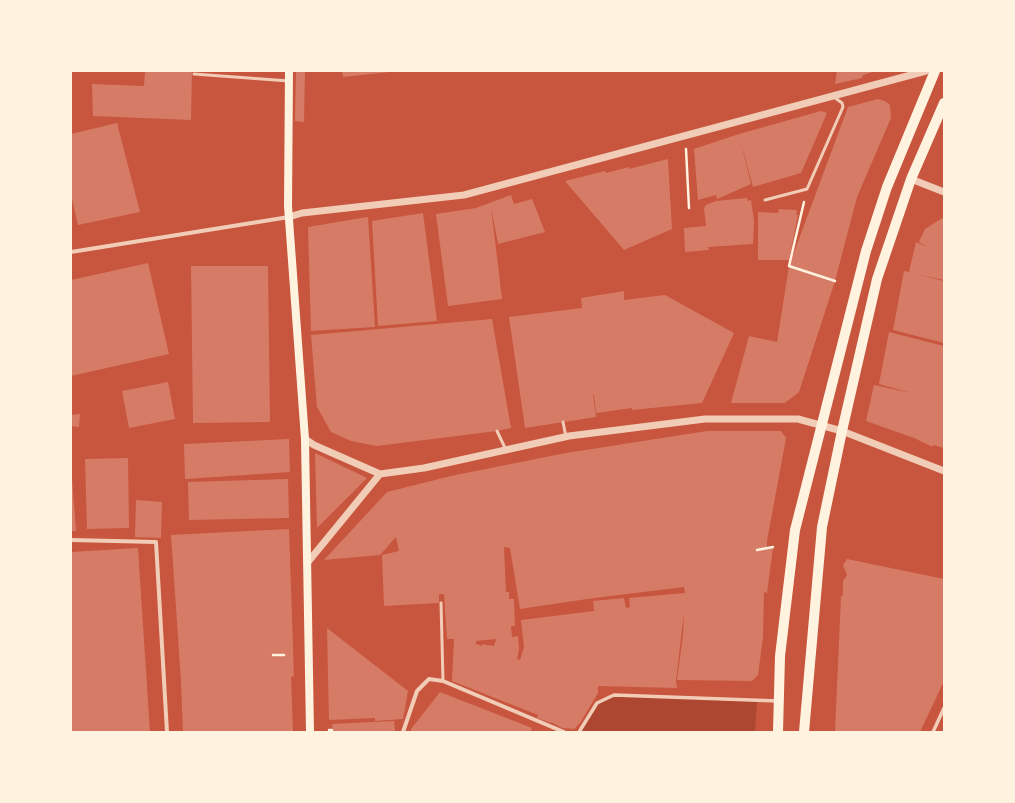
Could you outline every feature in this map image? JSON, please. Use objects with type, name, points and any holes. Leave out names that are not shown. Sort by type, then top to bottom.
[{"type":"main road","points":[[289,71],[288,206],[305,439],[310,732]]},
{"type":"main road","points":[[778,732],[780,656],[792,547],[866,251],[887,187],[935,71]]},
{"type":"main road","points":[[804,732],[822,527],[842,430],[877,279],[911,179],[944,103]]},
{"type":"street","points":[[71,252],[289,217],[302,213],[464,195],[926,71]]},
{"type":"street","points":[[911,179],[944,192]]},
{"type":"street","points":[[305,439],[314,445],[380,474],[424,468],[566,437],[705,419],[798,419],[842,430],[944,471]]},
{"type":"street","points":[[308,562],[380,474]]},
{"type":"street","points":[[71,540],[156,542],[167,732]]},
{"type":"street","points":[[403,732],[417,692],[430,679],[443,681],[564,732]]},
{"type":"street","points":[[580,732],[596,703],[614,695],[780,701]]},
{"type":"street","points":[[933,732],[944,708]]},
{"type":"lane","points":[[194,74],[288,81]]},
{"type":"lane","points":[[765,200],[807,189],[843,107],[842,103],[833,96]]},
{"type":"lane","points":[[563,422],[566,437]]},
{"type":"lane","points":[[497,431],[506,450]]},
{"type":"lane","points":[[441,603],[443,681]]},
{"type":"path","points":[[686,146],[689,208]]},
{"type":"path","points":[[807,189],[789,266],[835,281]]},
{"type":"path","points":[[757,550],[773,547]]},
{"type":"path","points":[[273,655],[284,655]]},
{"type":"shaded area","points":[[614,695],[757,701],[755,732],[579,732],[597,703]]},
{"type":"building","points":[[145,71],[192,71],[191,120],[93,116],[92,84],[144,86]]},
{"type":"building","points":[[296,71],[305,71],[304,122],[295,121]]},
{"type":"building","points":[[342,71],[389,71],[389,72],[343,77]]},
{"type":"building","points":[[837,71],[876,71],[863,75],[862,78],[835,84]]},
{"type":"building","points":[[878,99],[885,101],[890,105],[891,118],[857,197],[835,281],[799,392],[785,403],[731,403],[749,336],[777,342],[789,266],[848,107]]},
{"type":"building","points":[[821,111],[827,113],[801,173],[753,187],[740,139],[751,184],[717,199],[716,195],[698,200],[694,149],[739,134]]},
{"type":"building","points":[[117,123],[140,212],[78,225],[71,195],[71,134]]},
{"type":"building","points":[[668,159],[672,229],[624,250],[565,181],[605,171],[606,173],[629,167],[629,169]]},
{"type":"building","points":[[511,195],[514,204],[532,199],[545,232],[498,244],[491,207],[502,299],[448,306],[436,214],[476,208]]},
{"type":"building","points":[[747,198],[748,201],[751,200],[754,221],[753,244],[708,247],[709,250],[685,252],[684,228],[706,226],[704,208],[706,205],[716,201]]},
{"type":"building","points":[[779,209],[797,210],[796,215],[798,215],[789,260],[758,260],[758,212],[778,213]]},
{"type":"building","points":[[423,213],[437,321],[378,326],[372,221]]},
{"type":"building","points":[[368,217],[375,327],[311,331],[308,227]]},
{"type":"building","points":[[944,217],[944,280],[916,274],[944,281],[944,343],[893,330],[904,271],[909,272],[916,242],[927,247],[919,242],[925,229]]},
{"type":"building","points":[[148,263],[169,354],[71,376],[71,280]]},
{"type":"building","points":[[191,266],[268,266],[270,422],[193,423]]},
{"type":"building","points":[[624,291],[624,300],[665,295],[734,333],[702,403],[632,410],[632,408],[596,413],[593,395],[596,417],[525,428],[509,317],[582,308],[581,298]]},
{"type":"building","points":[[492,319],[511,428],[377,446],[351,441],[331,432],[317,407],[311,335]]},
{"type":"building","points":[[889,332],[944,346],[944,448],[933,445],[933,447],[914,438],[866,421],[874,385],[911,393],[879,384]]},
{"type":"building","points":[[168,382],[175,419],[129,428],[122,391]]},
{"type":"building","points":[[80,414],[79,427],[71,426],[71,415]]},
{"type":"building","points":[[707,431],[781,431],[786,438],[767,541],[767,547],[773,547],[767,593],[764,592],[763,637],[758,675],[752,681],[677,680],[683,635],[684,612],[676,681],[677,688],[598,686],[598,693],[580,723],[574,729],[562,728],[551,722],[537,718],[538,715],[452,681],[454,639],[447,639],[444,594],[439,594],[439,603],[384,606],[382,555],[399,551],[396,537],[380,555],[324,560],[387,492],[451,476],[566,453]],"holes":[[[504,547],[510,548],[520,609],[684,587],[685,593],[629,598],[630,607],[626,608],[624,598],[593,601],[594,611],[521,620],[524,647],[520,660],[517,659],[519,650],[518,636],[512,637],[511,626],[515,626],[514,599],[509,599],[509,592],[506,592]],[[496,639],[494,646],[482,644],[482,646],[476,644],[476,641]]]},
{"type":"building","points":[[289,439],[290,472],[185,479],[184,444]]},
{"type":"building","points":[[315,453],[367,478],[317,528]]},
{"type":"building","points":[[128,458],[129,528],[87,529],[85,459]]},
{"type":"building","points":[[71,464],[76,531],[71,531]]},
{"type":"building","points":[[288,479],[289,518],[189,520],[188,482]]},
{"type":"building","points":[[136,500],[162,502],[161,538],[135,537]]},
{"type":"building","points":[[289,529],[294,676],[291,677],[293,732],[183,732],[171,535]]},
{"type":"building","points":[[138,548],[150,732],[71,732],[71,552]]},
{"type":"building","points":[[847,559],[944,579],[944,681],[920,732],[835,732],[841,596],[843,595],[843,581],[847,575],[843,565]]},
{"type":"building","points":[[327,628],[408,691],[403,719],[375,721],[375,718],[329,720]]},
{"type":"building","points":[[440,692],[532,728],[530,732],[411,732],[411,729]]},
{"type":"building","points":[[394,721],[395,730],[393,732],[333,732],[332,724]]}]
